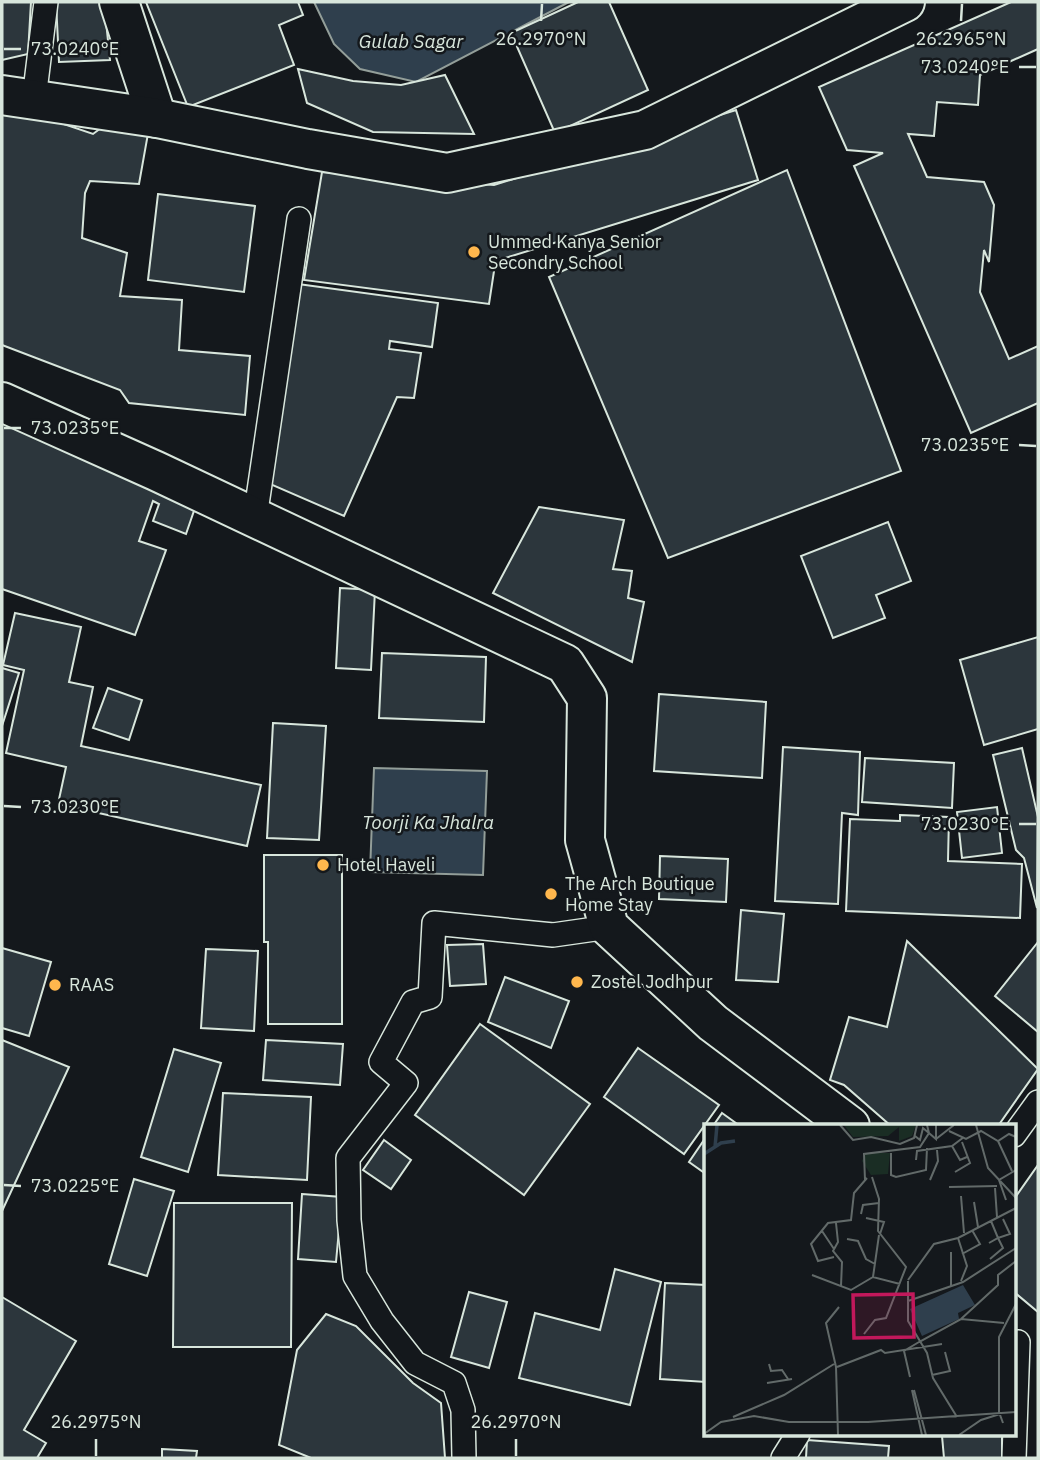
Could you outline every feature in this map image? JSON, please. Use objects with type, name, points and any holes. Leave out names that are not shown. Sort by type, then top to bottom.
[{"type":"street","points":[[119,2],[157,118]]},
{"type":"street","points":[[18,97],[157,118],[308,149],[447,173],[645,130],[905,2]]},
{"type":"street","points":[[2,402],[565,664],[587,698],[585,840],[609,927],[713,1023],[847,1124]]},
{"type":"lane","points":[[18,97],[46,2]]},
{"type":"lane","points":[[255,518],[299,219]]},
{"type":"lane","points":[[464,1458],[463,1410],[454,1383],[415,1363],[382,1321],[355,1276],[349,1220],[348,1158],[406,1083],[381,1062],[413,1002],[430,997],[434,923],[553,935],[609,927]]},
{"type":"lane","points":[[1016,1132],[1038,1102]]},
{"type":"lane","points":[[1016,1340],[1038,1358]]},
{"type":"lane","points":[[783,1458],[797,1436]]},
{"type":"lane","points":[[1014,1436],[1014,1458]]},
{"type":"water","name":"Gulab Sagar","points":[[314,2],[569,2],[416,82],[360,69],[334,44]]},
{"type":"water","name":"Toorji Ka Jhalra","points":[[374,768],[487,771],[483,875],[370,872]]},
{"type":"building","points":[[2,2],[31,2],[28,54],[2,60]]},
{"type":"building","points":[[56,2],[104,2],[110,60],[59,62]]},
{"type":"building","points":[[146,2],[298,2],[303,15],[279,25],[294,65],[188,107]]},
{"type":"building","points":[[578,2],[609,2],[648,90],[555,133],[511,33]]},
{"type":"building","points":[[1011,2],[1038,2],[1038,49],[980,75],[978,105],[937,102],[934,136],[908,134],[927,177],[984,182],[994,205],[989,262],[984,250],[980,292],[1009,359],[1038,346],[1038,403],[971,433],[854,166],[883,153],[847,150],[819,87]]},
{"type":"building","points":[[298,69],[353,81],[401,85],[445,75],[474,134],[373,132],[307,103]]},
{"type":"building","points":[[736,110],[758,180],[502,259],[496,258],[489,304],[304,280],[322,172],[494,185]]},
{"type":"building","points":[[2,111],[34,114],[93,134],[105,125],[149,128],[139,184],[90,181],[85,193],[82,238],[127,253],[120,296],[182,300],[179,350],[250,356],[245,415],[129,403],[120,390],[2,345]]},
{"type":"building","points":[[787,170],[901,471],[668,558],[549,277]]},
{"type":"building","points":[[158,194],[255,206],[244,292],[148,280]]},
{"type":"building","points":[[298,284],[438,303],[432,347],[390,341],[389,349],[421,353],[414,398],[397,397],[344,516],[270,484]]},
{"type":"building","points":[[2,422],[196,505],[186,534],[153,521],[159,504],[153,501],[139,541],[166,550],[135,635],[2,589]]},
{"type":"building","points":[[539,507],[624,520],[613,569],[632,571],[628,598],[644,602],[632,662],[493,593]]},
{"type":"building","points":[[888,522],[911,581],[876,595],[885,618],[833,638],[801,556]]},
{"type":"building","points":[[340,588],[375,590],[371,670],[336,668]]},
{"type":"building","points":[[15,613],[81,627],[69,682],[93,687],[81,746],[261,785],[247,846],[58,804],[66,767],[6,753],[24,670],[3,665]]},
{"type":"building","points":[[1038,637],[1038,729],[984,745],[960,660]]},
{"type":"building","points":[[382,653],[486,657],[484,722],[379,718]]},
{"type":"building","points":[[2,668],[19,673],[2,726]]},
{"type":"building","points":[[108,688],[142,700],[129,740],[93,728]]},
{"type":"building","points":[[659,694],[766,702],[762,778],[654,771]]},
{"type":"building","points":[[273,723],[326,726],[319,840],[267,838]]},
{"type":"building","points":[[783,747],[860,752],[858,815],[842,813],[838,904],[775,901]]},
{"type":"building","points":[[1022,748],[1038,817],[1037,908],[1024,858],[1016,850],[993,755]]},
{"type":"building","points":[[865,758],[954,763],[952,808],[862,802]]},
{"type":"building","points":[[997,807],[1002,853],[962,858],[957,812]]},
{"type":"building","points":[[900,815],[949,817],[948,861],[1022,864],[1020,918],[846,911],[850,819],[900,821]]},
{"type":"building","points":[[264,855],[342,855],[342,1024],[268,1024]]},
{"type":"building","points":[[660,856],[728,859],[726,902],[659,899]]},
{"type":"building","points":[[741,910],[784,914],[778,982],[736,980]]},
{"type":"building","points":[[907,941],[1038,1069],[999,1124],[889,1124],[844,1085],[830,1080],[849,1017],[887,1027]]},
{"type":"building","points":[[1038,942],[1038,1032],[995,996]]},
{"type":"building","points":[[483,944],[486,984],[450,986],[447,945]]},
{"type":"building","points":[[2,948],[51,962],[29,1036],[2,1028]]},
{"type":"building","points":[[206,949],[258,951],[254,1031],[201,1028]]},
{"type":"building","points":[[505,977],[569,1001],[551,1048],[488,1022]]},
{"type":"building","points":[[480,1024],[590,1104],[524,1195],[415,1115]]},
{"type":"building","points":[[2,1040],[69,1067],[2,1211]]},
{"type":"building","points":[[266,1040],[343,1044],[340,1085],[263,1080]]},
{"type":"building","points":[[638,1048],[719,1105],[684,1154],[604,1097]]},
{"type":"building","points":[[174,1049],[221,1063],[188,1172],[141,1157]]},
{"type":"building","points":[[223,1093],[311,1097],[307,1180],[218,1175]]},
{"type":"building","points":[[722,1113],[737,1124],[714,1124]]},
{"type":"building","points":[[384,1140],[411,1160],[391,1189],[363,1170]]},
{"type":"building","points":[[704,1140],[704,1173],[689,1162]]},
{"type":"building","points":[[1038,1165],[1038,1312],[1016,1294],[1016,1196]]},
{"type":"building","points":[[134,1179],[174,1191],[147,1276],[109,1264]]},
{"type":"building","points":[[302,1194],[342,1197],[336,1262],[298,1259]]},
{"type":"building","points":[[174,1203],[292,1203],[291,1347],[173,1347]]},
{"type":"building","points":[[615,1269],[661,1282],[630,1405],[519,1378],[535,1313],[600,1330]]},
{"type":"building","points":[[665,1283],[704,1285],[704,1382],[660,1379]]},
{"type":"building","points":[[469,1292],[507,1302],[489,1368],[451,1357]]},
{"type":"building","points":[[2,1297],[76,1341],[24,1430],[46,1443],[37,1458],[2,1458]]},
{"type":"building","points":[[326,1314],[356,1326],[413,1383],[441,1403],[445,1458],[311,1458],[279,1445],[297,1350]]},
{"type":"building","points":[[942,1436],[1002,1436],[1002,1458],[944,1458]]},
{"type":"building","points":[[807,1440],[889,1446],[888,1458],[806,1458]]},
{"type":"building","points":[[162,1449],[197,1451],[196,1458],[162,1458]]},
{"type":"place","name":"Ummed Kanya Senior Secondry School","points":[[474,252]]},
{"type":"place","name":"Hotel Haveli","points":[[323,865]]},
{"type":"place","name":"The Arch Boutique Home Stay","points":[[551,894]]},
{"type":"place","name":"Zostel Jodhpur","points":[[577,982]]},
{"type":"place","name":"RAAS","points":[[55,985]]}]
